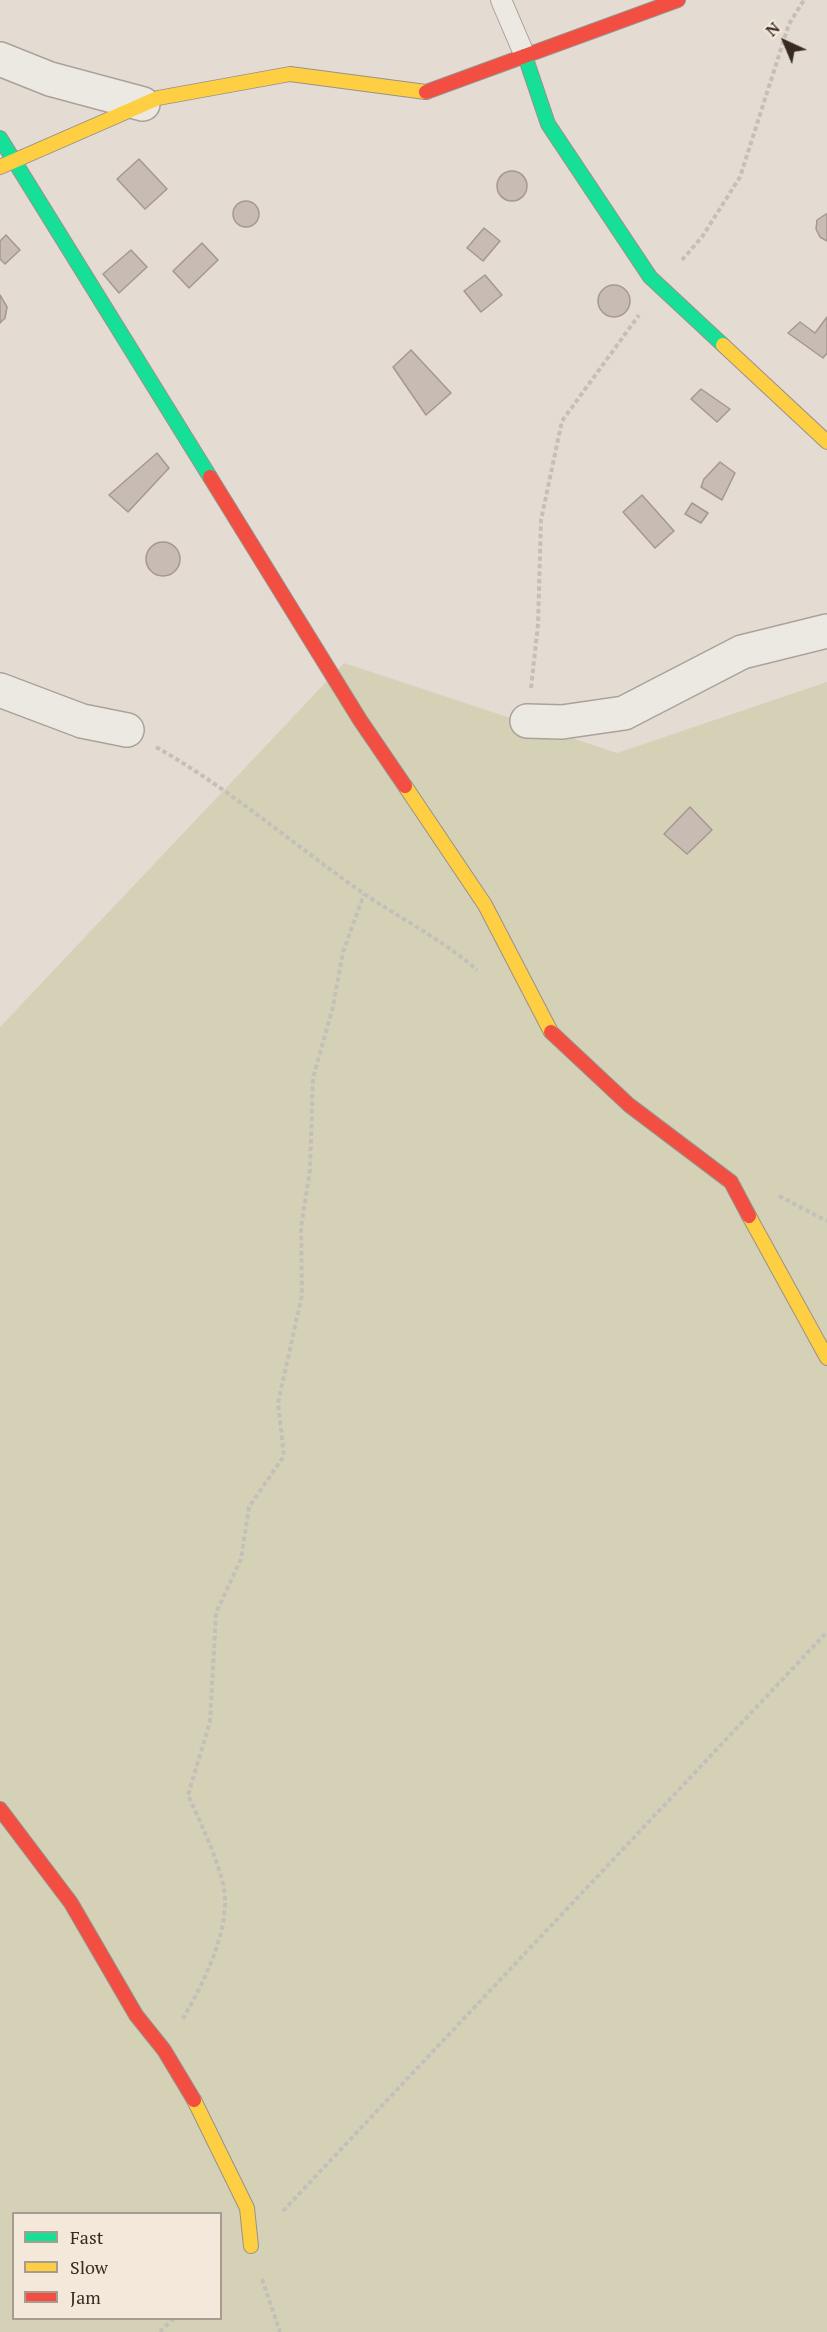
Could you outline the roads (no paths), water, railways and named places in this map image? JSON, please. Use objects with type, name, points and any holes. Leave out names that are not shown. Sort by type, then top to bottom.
[{"type":"street","points":[[7,165],[158,98],[290,74],[426,92],[678,0]]},
{"type":"street","points":[[525,56],[548,124],[650,277],[827,442]]},
{"type":"street","points":[[0,59],[50,79],[143,104]]},
{"type":"street","points":[[0,138],[7,165],[354,711],[484,905],[549,1030],[629,1105],[731,1182],[790,1295],[827,1358]]},
{"type":"street","points":[[527,722],[562,722],[624,713],[742,652],[827,631]]},
{"type":"street","points":[[0,690],[82,721],[127,730]]},
{"type":"street","points":[[0,1809],[71,1903],[136,2014],[164,2050],[192,2094],[247,2208],[251,2246]]},
{"type":"lane","points":[[501,0],[525,56]]}]
